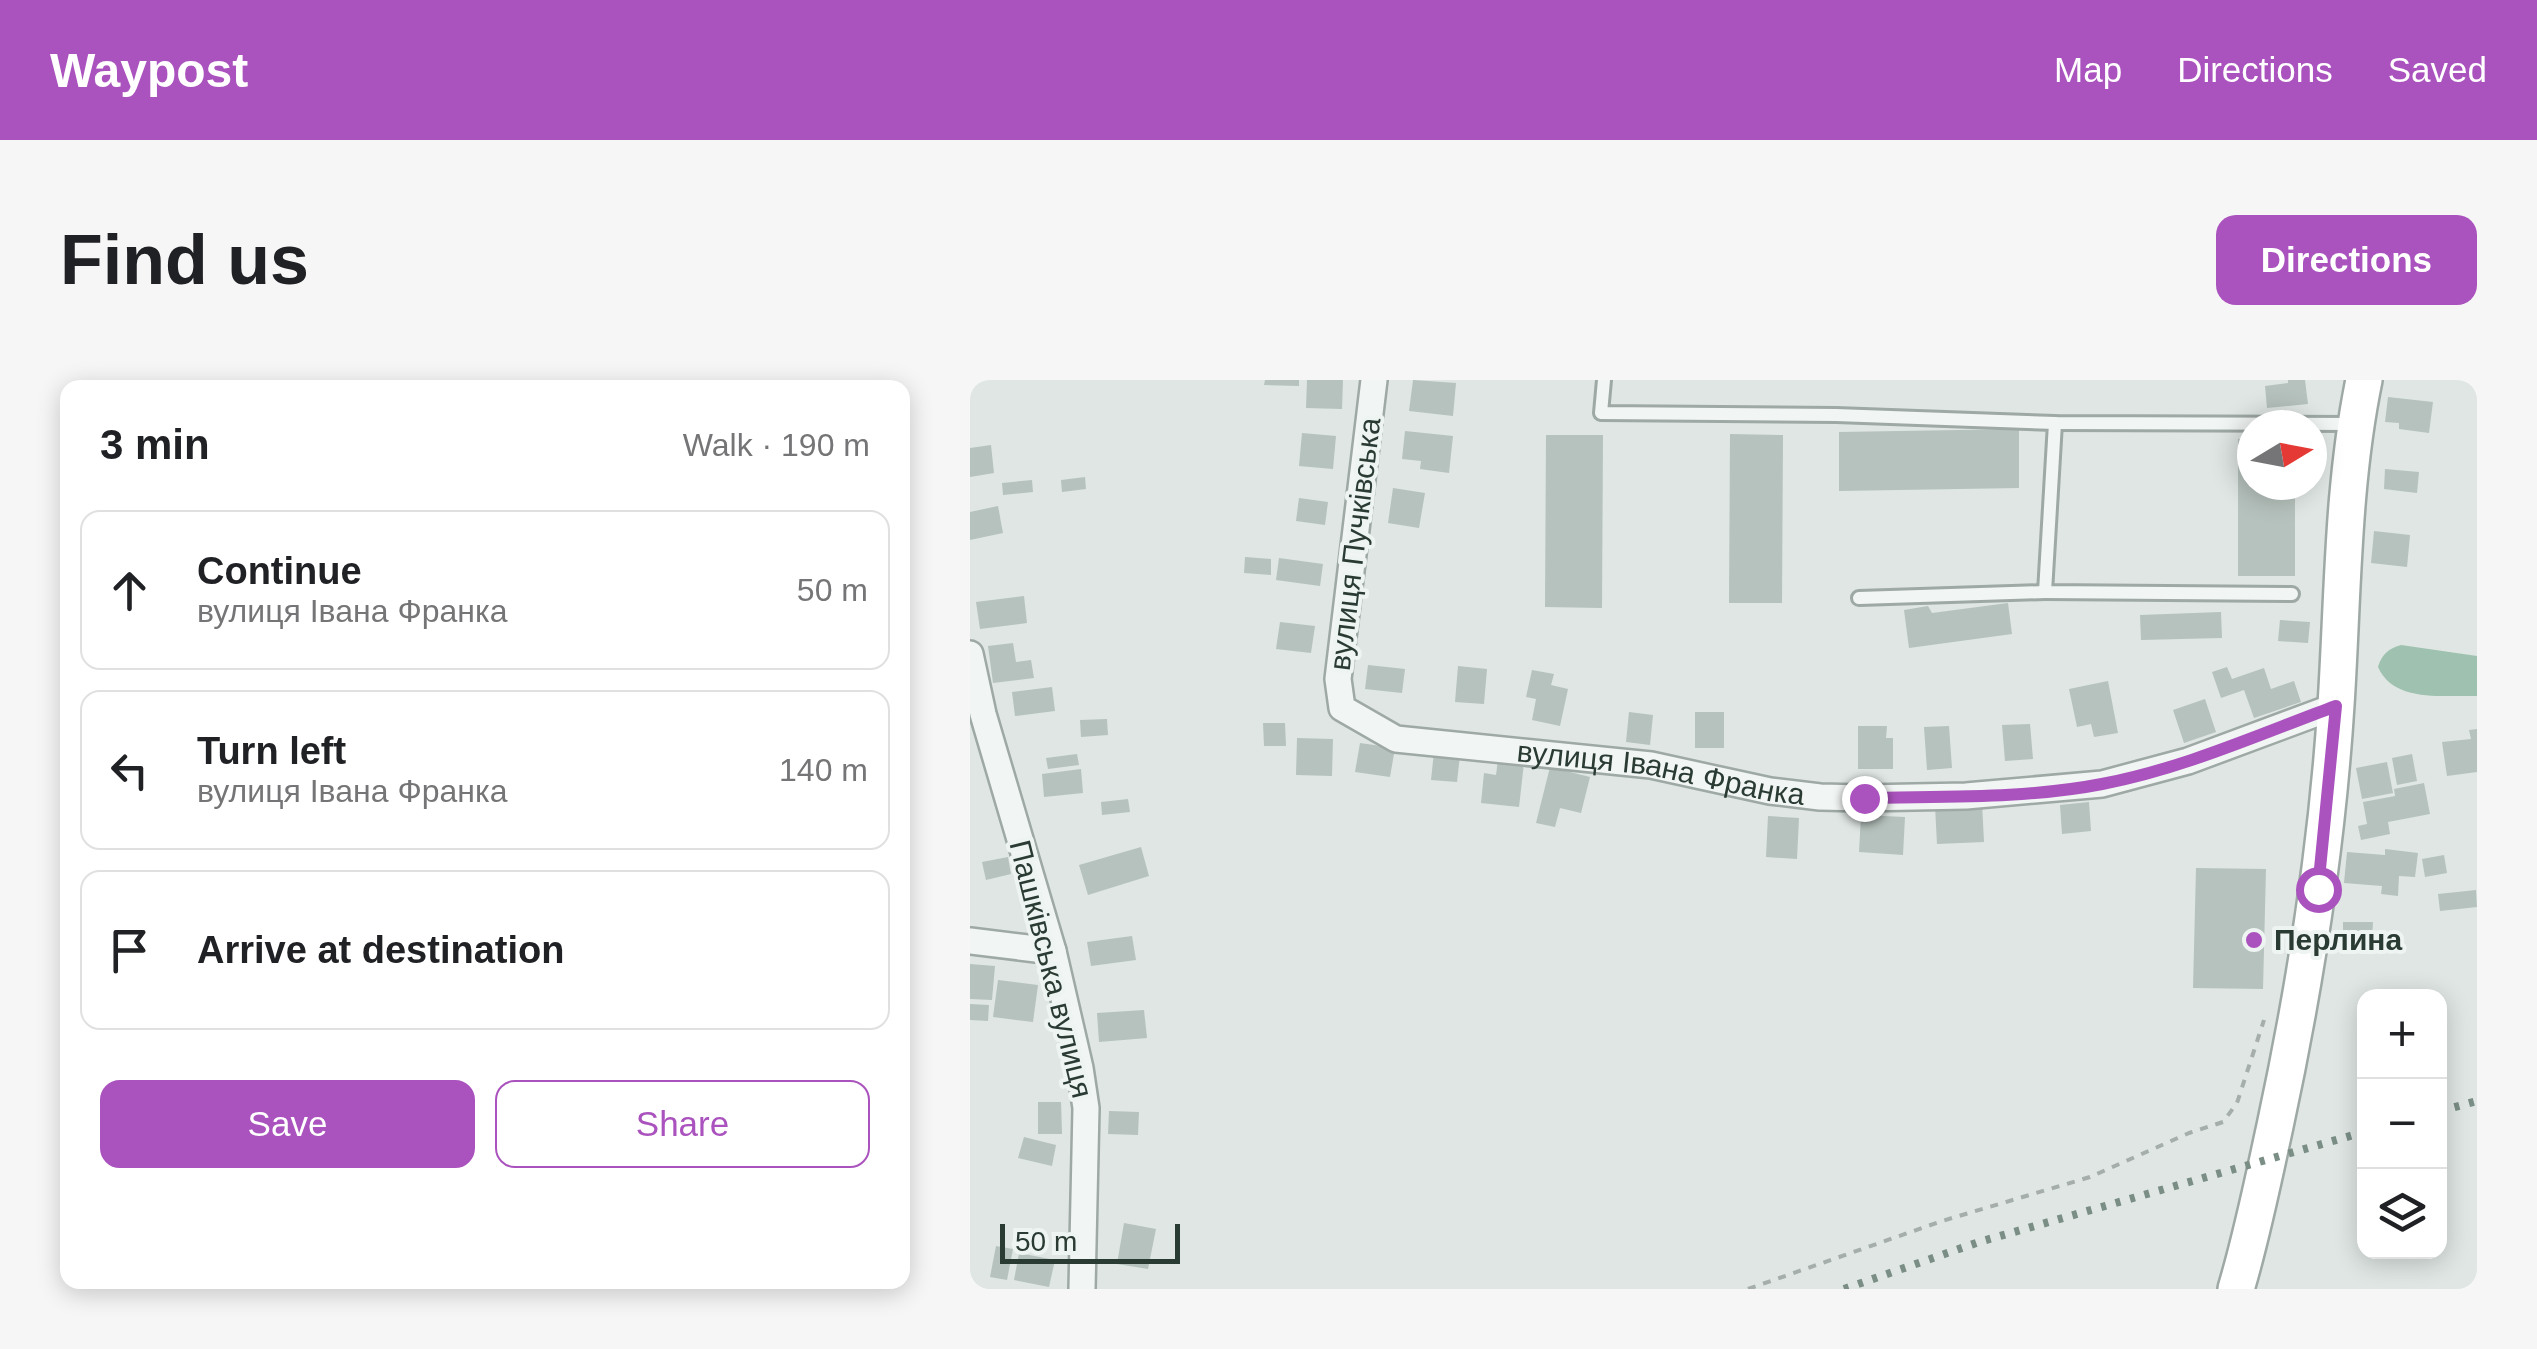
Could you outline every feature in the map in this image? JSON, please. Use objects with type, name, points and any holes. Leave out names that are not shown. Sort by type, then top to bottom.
[{"type":"main road","points":[[2236,1289],[2272,1140],[2310,952],[2336,706],[2344,533],[2355,424],[2364,380]]},
{"type":"street","name":"вулиця Пучківська","points":[[1342,708],[1338,679],[1374,380]]},
{"type":"street","name":"Пашківська вулиця","points":[[970,654],[983,714],[1053,951],[1080,1068],[1086,1108],[1082,1289]]},
{"type":"street","name":"вулиця Івана Франка","points":[[1342,708],[1396,740],[1651,765],[1770,791],[1864,798],[1984,794],[2102,784],[2188,761],[2336,706]]},
{"type":"street","points":[[970,941],[1053,951]]},
{"type":"lane","points":[[1604,380],[1601,413],[1836,415],[2054,423],[2355,424]]},
{"type":"lane","points":[[2044,592],[2054,423]]},
{"type":"lane","points":[[1859,598],[2044,592],[2292,594]]},
{"type":"path","points":[[1748,1289],[1942,1221],[2090,1177],[2223,1122],[2238,1103],[2264,1018]]},
{"type":"shaded area","points":[[2401,645],[2477,656],[2477,696],[2421,695],[2395,687],[2378,667],[2386,653]]},
{"type":"building","points":[[1265,380],[1299,380],[1299,386],[1264,385]]},
{"type":"building","points":[[1307,380],[1343,380],[1342,409],[1306,408]]},
{"type":"building","points":[[1413,380],[1456,383],[1453,416],[1409,411]]},
{"type":"building","points":[[2305,380],[2308,404],[2267,408],[2265,386]]},
{"type":"building","points":[[2388,397],[2433,402],[2429,433],[2399,429],[2399,423],[2385,422]]},
{"type":"building","points":[[2019,429],[2019,488],[1839,491],[1839,432]]},
{"type":"building","points":[[1405,431],[1453,436],[1449,473],[1420,469],[1421,461],[1402,459]]},
{"type":"building","points":[[1302,433],[1336,436],[1333,469],[1299,466]]},
{"type":"building","points":[[1730,434],[1783,435],[1782,603],[1729,603]]},
{"type":"building","points":[[1546,435],[1603,435],[1602,608],[1545,607]]},
{"type":"building","points":[[991,445],[994,473],[970,477],[970,448]]},
{"type":"building","points":[[2385,469],[2419,472],[2417,493],[2384,489]]},
{"type":"building","points":[[1085,477],[1086,489],[1062,492],[1061,480]]},
{"type":"building","points":[[1032,480],[1033,492],[1003,495],[1002,483]]},
{"type":"building","points":[[1393,488],[1425,493],[1419,528],[1388,523]]},
{"type":"building","points":[[1299,498],[1328,502],[1325,525],[1296,521]]},
{"type":"building","points":[[2238,500],[2295,500],[2295,576],[2238,576]]},
{"type":"building","points":[[998,506],[1003,533],[970,540],[970,512]]},
{"type":"building","points":[[2374,531],[2410,535],[2407,567],[2371,563]]},
{"type":"building","points":[[1245,557],[1271,559],[1271,575],[1244,573]]},
{"type":"building","points":[[1279,558],[1323,564],[1320,586],[1276,580]]},
{"type":"building","points":[[1024,596],[1027,623],[980,629],[976,602]]},
{"type":"building","points":[[2008,603],[2012,634],[1909,648],[1904,610],[1928,606],[1932,613]]},
{"type":"building","points":[[2221,612],[2222,638],[2141,640],[2140,615]]},
{"type":"building","points":[[2280,620],[2310,622],[2308,643],[2278,641]]},
{"type":"building","points":[[1280,622],[1315,626],[1311,653],[1276,649]]},
{"type":"building","points":[[1013,643],[1016,662],[1031,660],[1034,678],[993,683],[988,646]]},
{"type":"building","points":[[1368,665],[1405,669],[1402,693],[1365,689]]},
{"type":"building","points":[[1458,666],[1487,669],[1484,704],[1455,702]]},
{"type":"building","points":[[2227,667],[2232,679],[2264,668],[2271,689],[2294,681],[2301,702],[2254,718],[2244,690],[2221,698],[2212,672]]},
{"type":"building","points":[[1532,670],[1554,674],[1551,685],[1568,689],[1560,726],[1532,720],[1536,699],[1526,697]]},
{"type":"building","points":[[2108,681],[2118,733],[2094,737],[2091,724],[2077,727],[2069,689]]},
{"type":"building","points":[[1052,687],[1055,711],[1015,716],[1012,692]]},
{"type":"building","points":[[2205,699],[2216,732],[2184,743],[2173,710]]},
{"type":"building","points":[[1629,712],[1653,715],[1650,745],[1626,742]]},
{"type":"building","points":[[1695,712],[1724,712],[1724,748],[1695,748]]},
{"type":"building","points":[[1107,719],[1108,735],[1081,737],[1080,720]]},
{"type":"building","points":[[1263,723],[1285,723],[1286,746],[1264,746]]},
{"type":"building","points":[[2030,724],[2033,759],[2005,761],[2002,725]]},
{"type":"building","points":[[1858,726],[1887,726],[1886,738],[1893,738],[1893,769],[1858,769]]},
{"type":"building","points":[[1949,726],[1952,768],[1927,770],[1924,727]]},
{"type":"building","points":[[2477,729],[2477,772],[2447,776],[2442,742],[2471,739],[2469,730]]},
{"type":"building","points":[[1297,738],[1333,739],[1332,776],[1296,775]]},
{"type":"building","points":[[1360,743],[1395,748],[1390,777],[1355,772]]},
{"type":"building","points":[[1434,752],[1460,755],[1457,782],[1431,780]]},
{"type":"building","points":[[1077,754],[1079,765],[1048,769],[1046,758]]},
{"type":"building","points":[[2412,754],[2417,781],[2397,785],[2392,758]]},
{"type":"building","points":[[1498,760],[1524,763],[1519,807],[1481,803],[1484,773],[1496,775]]},
{"type":"building","points":[[2387,762],[2393,793],[2362,799],[2356,768]]},
{"type":"building","points":[[1550,767],[1590,777],[1581,813],[1560,808],[1555,827],[1536,823]]},
{"type":"building","points":[[1081,769],[1083,793],[1044,797],[1042,774]]},
{"type":"building","points":[[2424,783],[2430,814],[2388,822],[2390,834],[2361,840],[2358,826],[2367,824],[2363,802],[2395,796],[2394,789]]},
{"type":"building","points":[[1128,799],[1130,812],[1102,815],[1101,802]]},
{"type":"building","points":[[2089,802],[2091,831],[2062,834],[2060,805]]},
{"type":"building","points":[[1982,803],[1984,842],[1937,844],[1935,806]]},
{"type":"building","points":[[1861,815],[1905,817],[1903,855],[1859,852]]},
{"type":"building","points":[[1768,816],[1799,818],[1797,859],[1766,857]]},
{"type":"building","points":[[1141,847],[1149,876],[1088,895],[1079,865]]},
{"type":"building","points":[[2385,849],[2418,853],[2415,877],[2399,876],[2398,896],[2381,894],[2382,886],[2344,883],[2347,852],[2385,855]]},
{"type":"building","points":[[2444,855],[2447,873],[2425,877],[2422,859]]},
{"type":"building","points":[[1008,857],[1011,874],[986,880],[982,862]]},
{"type":"building","points":[[2196,868],[2266,869],[2263,989],[2193,988]]},
{"type":"building","points":[[2476,890],[2477,907],[2440,911],[2438,894]]},
{"type":"building","points":[[2343,922],[2373,922],[2372,941],[2343,941]]},
{"type":"building","points":[[1132,936],[1136,960],[1091,966],[1087,942]]},
{"type":"building","points":[[970,964],[995,966],[992,1000],[970,999]]},
{"type":"building","points":[[998,980],[1038,985],[1033,1022],[993,1017]]},
{"type":"building","points":[[970,1004],[989,1005],[988,1021],[970,1020]]},
{"type":"building","points":[[1144,1010],[1147,1038],[1099,1042],[1097,1013]]},
{"type":"building","points":[[1038,1102],[1061,1102],[1062,1134],[1038,1134]]},
{"type":"building","points":[[1109,1111],[1139,1112],[1138,1135],[1108,1134]]},
{"type":"building","points":[[1024,1137],[1056,1145],[1052,1166],[1018,1158]]},
{"type":"building","points":[[1124,1223],[1156,1229],[1148,1269],[1117,1264]]},
{"type":"building","points":[[996,1246],[1013,1249],[1007,1280],[990,1277]]},
{"type":"building","points":[[1019,1253],[1055,1260],[1049,1287],[1014,1280]]},
{"type":"railway","points":[[2447,1109],[2477,1101]]},
{"type":"railway","points":[[1844,1289],[1979,1242],[2357,1134]]},
{"type":"place","name":"Перлина","points":[[2254,940]]},
{"type":"route","points":[[1864,798],[1966,796],[2102,784],[2188,761],[2336,706],[2318,889]]}]
